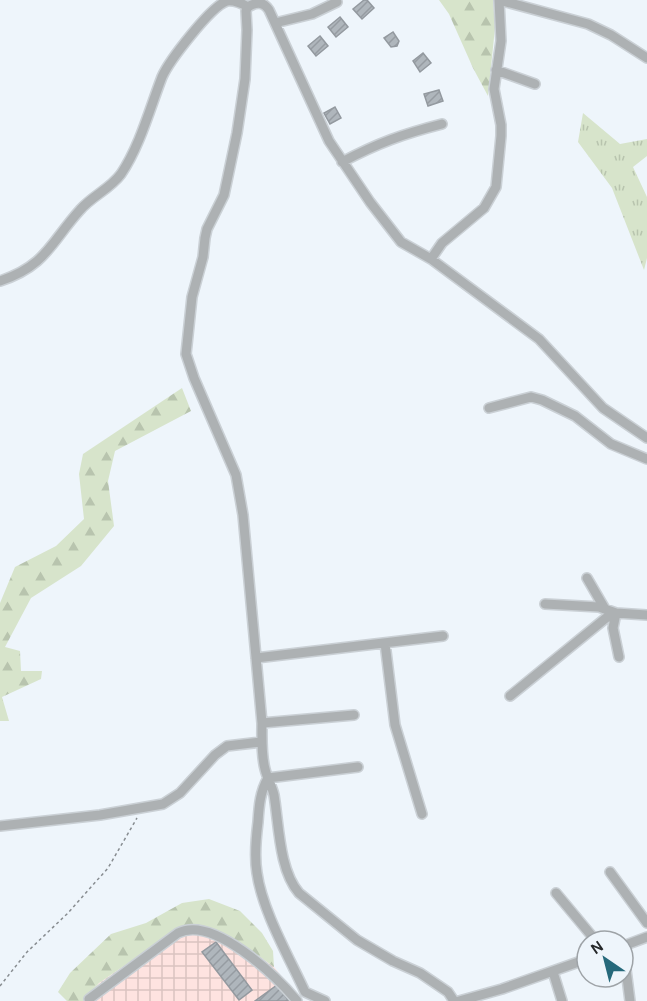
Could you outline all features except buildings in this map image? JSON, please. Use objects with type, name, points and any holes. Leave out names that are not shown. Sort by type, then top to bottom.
[{"type":"street","points":[[431,259],[442,243],[484,208],[496,187],[501,135],[494,89],[501,41],[499,0],[588,24],[647,58]]},
{"type":"street","points":[[0,281],[32,267],[57,241],[79,210],[120,175],[143,128],[162,76],[208,15],[226,1],[238,1],[248,7]]},
{"type":"street","points":[[575,964],[457,1001],[420,973],[393,962],[357,940],[299,893],[288,877],[274,793],[263,759],[262,723],[243,515],[238,485],[232,464],[189,367],[186,354],[192,297],[203,257],[207,229],[224,195],[240,114],[245,79],[246,11],[248,7],[263,2],[269,10],[322,129],[342,162],[401,242],[431,259],[539,339],[603,408],[647,438]]},
{"type":"street","points":[[275,23],[312,14],[338,2]]},
{"type":"street","points":[[496,70],[535,84]]},
{"type":"street","points":[[342,162],[376,144],[406,133],[442,124]]},
{"type":"street","points":[[489,408],[531,398],[542,400],[581,420],[611,444],[647,459]]},
{"type":"street","points":[[587,578],[605,609]]},
{"type":"street","points":[[545,604],[605,609],[615,614],[647,615]]},
{"type":"street","points":[[615,614],[613,628],[620,657]]},
{"type":"street","points":[[510,696],[606,618],[615,614]]},
{"type":"street","points":[[256,658],[443,636]]},
{"type":"street","points":[[385,643],[395,725],[422,814]]},
{"type":"street","points":[[262,723],[354,715]]},
{"type":"street","points":[[0,826],[44,823],[163,804],[180,793],[215,755],[227,746],[261,742]]},
{"type":"street","points":[[268,778],[358,767]]},
{"type":"street","points":[[268,778],[262,788],[260,800],[256,872],[269,912],[307,997],[325,1001]]},
{"type":"street","points":[[610,872],[647,923]]},
{"type":"street","points":[[556,893],[586,929]]},
{"type":"street","points":[[89,999],[178,933],[186,929],[193,929],[211,932],[228,942],[278,979],[297,1001]]},
{"type":"street","points":[[553,972],[562,1001]]},
{"type":"path","points":[[0,986],[27,952],[68,913],[108,868],[142,809]]},
{"type":"shaded area","points":[[190,924],[222,933],[245,946],[274,967],[301,1001],[83,1001],[99,983],[163,939]]},
{"type":"green space","points":[[439,0],[493,0],[495,28],[488,96],[449,14]]},
{"type":"green space","points":[[583,113],[620,144],[647,139],[647,156],[633,167],[647,197],[647,258],[644,270],[612,188],[578,142]]},
{"type":"green space","points":[[182,388],[191,411],[115,451],[108,481],[114,526],[81,566],[31,598],[5,647],[20,651],[21,671],[42,671],[41,679],[2,697],[9,721],[0,721],[0,603],[15,567],[56,546],[84,519],[79,474],[83,454]]},
{"type":"green space","points":[[209,899],[240,911],[262,933],[273,951],[274,967],[222,933],[190,924],[163,939],[99,983],[83,1001],[67,1001],[58,992],[70,973],[111,934],[146,923],[182,903]]}]
